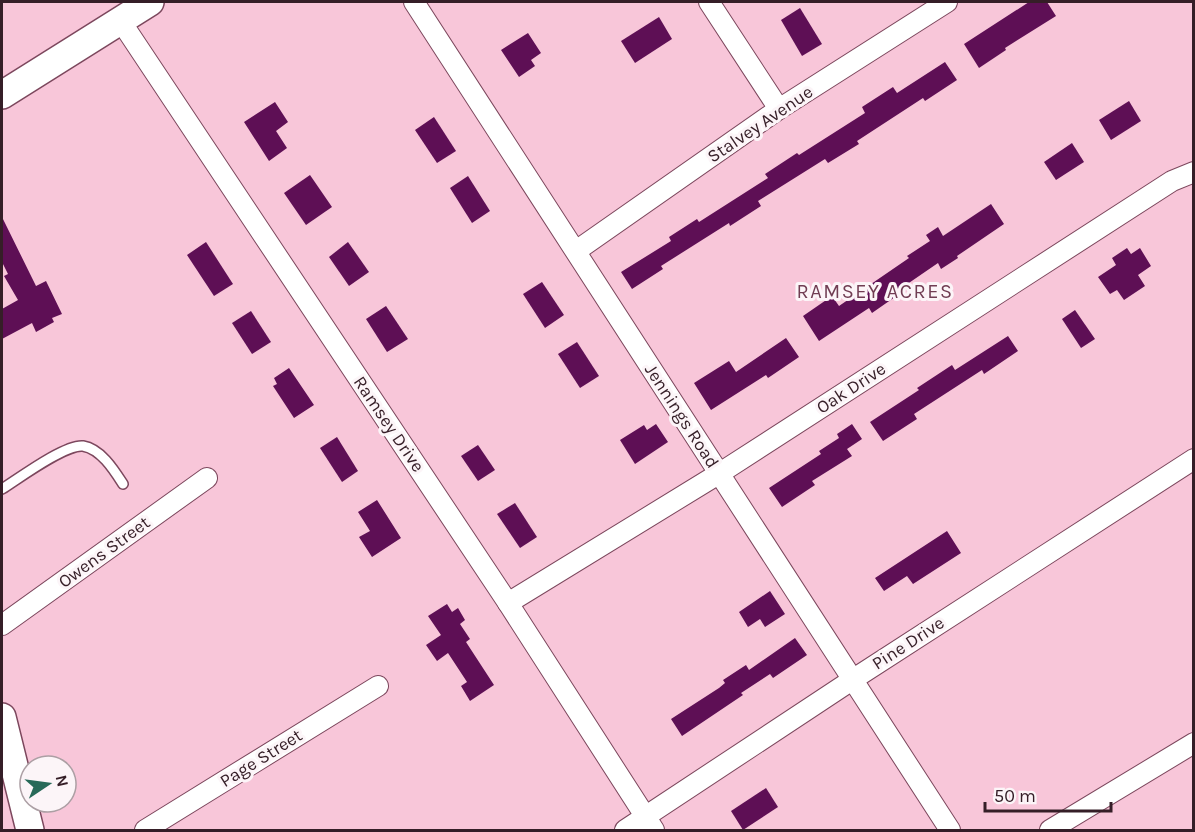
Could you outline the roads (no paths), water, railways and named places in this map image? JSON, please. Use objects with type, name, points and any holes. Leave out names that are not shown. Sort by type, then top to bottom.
[{"type":"street","points":[[2,94],[150,2]]},
{"type":"street","name":"Jennings Road","points":[[414,2],[950,831]]},
{"type":"street","points":[[709,2],[779,109]]},
{"type":"street","name":"Stalvey Avenue","points":[[576,251],[779,109],[947,2]]},
{"type":"street","name":"Ramsey Drive","points":[[120,20],[508,603],[650,824]]},
{"type":"street","name":"Oak Drive","points":[[508,603],[720,473],[1172,181],[1194,172]]},
{"type":"street","name":"Pine Drive","points":[[624,831],[650,824],[852,680],[1194,459]]},
{"type":"street","name":"Owens Street","points":[[2,625],[207,478]]},
{"type":"street","name":"Page Street","points":[[145,831],[378,686]]},
{"type":"street","points":[[2,717],[6,758],[30,831]]},
{"type":"street","points":[[1050,831],[1194,743]]},
{"type":"lane","points":[[2,489],[61,451],[82,446],[97,453],[109,464],[123,484]]},
{"type":"district","name":"RAMSEY ACRES","points":[[875,291]]}]
